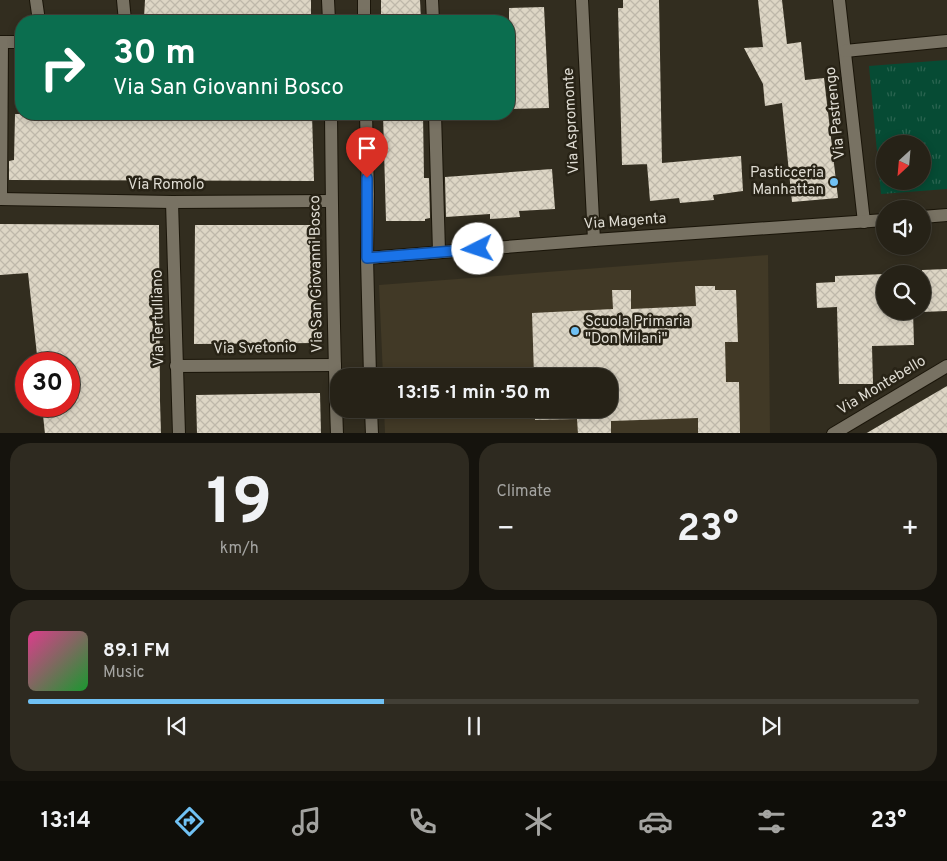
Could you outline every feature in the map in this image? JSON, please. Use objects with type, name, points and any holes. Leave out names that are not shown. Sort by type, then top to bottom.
[{"type":"street","points":[[36,0],[38,15]]},
{"type":"street","points":[[123,0],[124,15]]},
{"type":"street","points":[[328,0],[329,15]]},
{"type":"street","points":[[364,0],[364,15]]},
{"type":"street","points":[[432,0],[432,15]]},
{"type":"street","name":"Via Aspromonte","points":[[582,0],[594,240]]},
{"type":"street","name":"Via Pastrengo","points":[[839,0],[864,222]]},
{"type":"street","points":[[845,51],[947,40]]},
{"type":"street","points":[[1,199],[1,42],[15,42]]},
{"type":"street","name":"Via San Giovanni Bosco","points":[[331,120],[331,200],[338,433]]},
{"type":"street","points":[[366,120],[370,368]]},
{"type":"street","points":[[435,120],[439,252]]},
{"type":"street","name":"Via Romolo","points":[[1,199],[172,202],[331,200]]},
{"type":"street","name":"Via Tertulliano","points":[[172,202],[178,433]]},
{"type":"street","points":[[931,216],[947,215]]},
{"type":"street","name":"Via Magenta","points":[[367,258],[876,221]]},
{"type":"street","name":"Via Svetonio","points":[[176,366],[335,365]]},
{"type":"street","name":"Via Montebello","points":[[835,433],[947,366]]},
{"type":"street","points":[[372,418],[372,433]]},
{"type":"shaded area","name":"Scuola Primaria \"Don Milani\"","points":[[768,255],[770,433],[385,433],[384,418],[618,418],[618,368],[383,368],[379,285]]},
{"type":"green space","points":[[947,60],[947,189],[881,194],[881,190],[931,190],[931,135],[876,135],[876,141],[869,66]]},
{"type":"building","points":[[145,0],[311,0],[311,15],[144,15]]},
{"type":"building","points":[[381,0],[420,0],[421,15],[381,15]]},
{"type":"building","points":[[623,0],[659,0],[662,163],[741,156],[743,191],[713,195],[714,200],[680,203],[679,198],[650,201],[647,164],[622,165],[618,8],[623,8]]},
{"type":"building","points":[[758,0],[782,0],[787,44],[801,42],[805,80],[824,78],[838,198],[792,202],[782,103],[765,106],[763,84],[744,48],[763,47]]},
{"type":"building","points":[[544,7],[549,108],[515,109],[515,15],[509,15],[509,8]]},
{"type":"building","points":[[15,114],[15,120],[312,120],[314,181],[9,180],[9,161],[14,160]]},
{"type":"building","points":[[383,120],[423,120],[424,178],[429,178],[430,218],[425,219],[425,221],[386,221]]},
{"type":"building","points":[[552,169],[555,209],[519,211],[520,217],[490,219],[490,214],[446,217],[445,177]]},
{"type":"building","points":[[0,224],[159,225],[161,433],[45,433],[43,417],[80,417],[80,352],[37,352],[28,273],[0,275]]},
{"type":"building","points":[[195,225],[315,225],[317,343],[194,344]]},
{"type":"building","points":[[947,269],[947,311],[931,312],[931,270]]},
{"type":"building","points":[[876,274],[876,320],[913,320],[914,345],[872,346],[873,384],[839,384],[837,307],[817,308],[816,283],[835,282],[835,276]]},
{"type":"building","points":[[695,286],[715,286],[715,290],[736,290],[738,342],[725,342],[726,382],[739,382],[740,433],[698,433],[698,418],[611,421],[611,433],[578,433],[577,419],[535,420],[535,418],[618,418],[618,368],[534,368],[532,313],[613,309],[612,290],[631,290],[631,309],[696,306]]},
{"type":"building","points":[[947,386],[947,433],[867,433]]},
{"type":"building","points":[[320,393],[321,433],[197,433],[196,395]]},
{"type":"place","name":"Pasticceria Manhattan","points":[[834,182]]},
{"type":"place","name":"Scuola Primaria \"Don Milani\"","points":[[575,331]]},
{"type":"route","points":[[367,178],[367,258],[478,249]]}]
